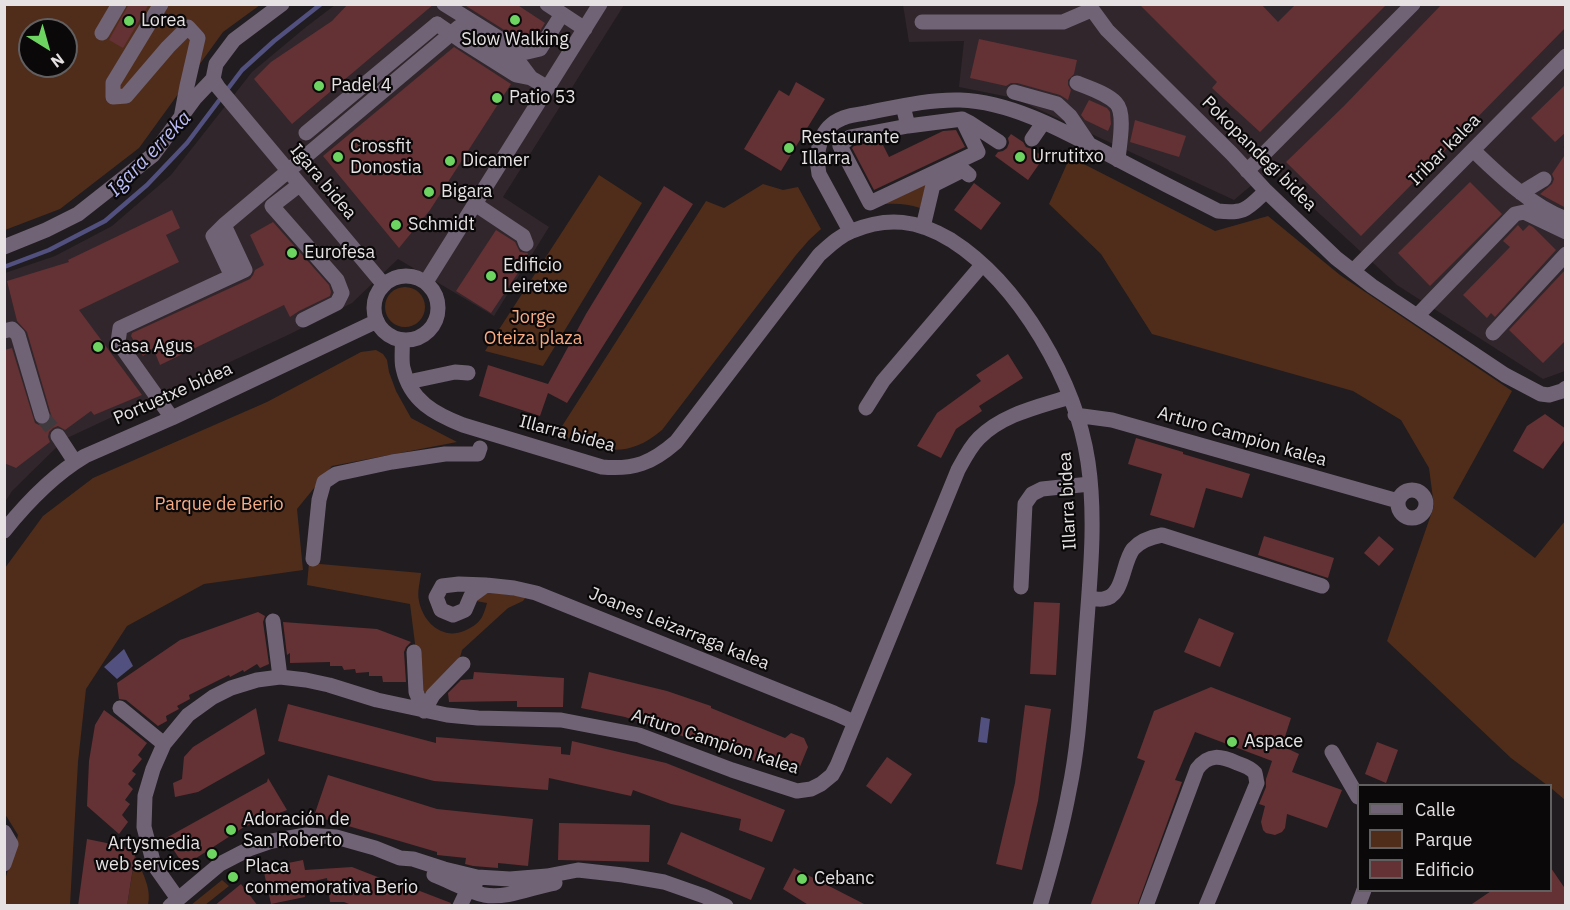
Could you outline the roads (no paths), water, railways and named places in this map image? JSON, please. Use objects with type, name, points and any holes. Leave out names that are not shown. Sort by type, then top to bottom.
[{"type":"street","points":[[102,33],[119,4]]},
{"type":"street","points":[[160,4],[114,83],[113,97],[126,96],[188,27],[198,38],[182,118]]},
{"type":"street","points":[[4,247],[78,214],[153,154],[195,98],[216,83],[216,64],[234,40],[282,4]]},
{"type":"street","points":[[444,4],[523,53],[540,49],[562,14]]},
{"type":"street","points":[[547,4],[585,28]]},
{"type":"street","points":[[426,282],[600,4]]},
{"type":"street","points":[[1247,171],[1413,4]]},
{"type":"street","points":[[922,22],[1063,22],[1089,7]]},
{"type":"street","name":"Pokopandegi bidea","points":[[1089,7],[1107,30],[1266,191],[1336,258],[1372,286],[1505,375],[1540,394],[1549,395],[1562,392],[1566,388]]},
{"type":"street","points":[[306,133],[437,24],[516,75],[531,78],[548,88]]},
{"type":"street","points":[[229,270],[213,236],[459,27],[522,66],[531,78]]},
{"type":"street","name":"Iribar kalea","points":[[1353,271],[1566,56]]},
{"type":"street","name":"Igara bidea","points":[[216,83],[384,285]]},
{"type":"street","points":[[1077,83],[1118,104],[1122,118],[1118,160]]},
{"type":"street","points":[[1014,92],[1057,104],[1070,116],[1091,146]]},
{"type":"street","points":[[850,231],[819,174],[818,146],[821,138],[830,126],[843,118],[927,102],[961,100],[1011,108],[1091,146],[1218,212],[1236,213],[1250,207],[1266,191]]},
{"type":"street","points":[[903,105],[908,126]]},
{"type":"street","points":[[962,119],[978,152],[870,203],[840,146],[850,136],[962,119],[999,142]]},
{"type":"street","points":[[1032,139],[1043,123]]},
{"type":"street","points":[[1473,150],[1521,193],[1557,216],[1566,219]]},
{"type":"street","points":[[923,227],[933,185],[963,171],[969,175]]},
{"type":"street","points":[[1521,193],[1544,179]]},
{"type":"street","points":[[299,184],[272,206],[337,280],[342,293],[337,303],[303,320]]},
{"type":"street","points":[[475,204],[523,236],[526,244]]},
{"type":"street","points":[[1417,315],[1515,214],[1524,212],[1566,232]]},
{"type":"street","name":"Illarra bidea","points":[[402,340],[403,367],[408,382],[417,397],[441,416],[463,425],[602,467],[620,469],[638,466],[652,460],[676,442],[819,255],[850,231],[895,221],[915,224],[937,232],[982,265],[1023,310],[1057,367],[1083,439],[1090,484],[1092,541],[1082,701],[1071,782],[1040,906]]},
{"type":"street","points":[[172,418],[118,342],[120,328],[245,270],[224,225]]},
{"type":"street","points":[[1493,333],[1566,254]]},
{"type":"street","points":[[866,408],[884,381],[982,265]]},
{"type":"street","points":[[400,276],[418,278],[426,282],[433,290],[439,309],[431,328],[423,335],[402,340],[383,330],[377,321],[375,302],[378,292],[384,285],[400,276]]},
{"type":"street","name":"Portuetxe bidea","points":[[4,531],[40,489],[75,462],[377,321]]},
{"type":"street","points":[[4,331],[12,329],[18,335],[42,416]]},
{"type":"street","points":[[408,382],[454,372],[468,373]]},
{"type":"street","name":"Arturo Campion kalea","points":[[174,902],[154,865],[144,827],[145,796],[153,769],[164,744],[188,715],[213,697],[231,688],[257,680],[280,677],[306,680],[424,711],[478,718],[561,720],[639,735],[732,770],[797,791],[811,789],[832,775],[889,642],[958,470],[967,454],[977,439],[1008,418],[1069,397]]},
{"type":"street","name":"Arturo Campion kalea","points":[[1075,415],[1112,420],[1398,501]]},
{"type":"street","points":[[58,436],[75,462]]},
{"type":"street","points":[[313,559],[319,500],[324,482],[336,474],[445,454],[478,454],[480,448]]},
{"type":"street","points":[[1021,587],[1025,504],[1032,494],[1042,489],[1090,484]]},
{"type":"street","points":[[1089,598],[1104,600],[1112,596],[1118,589],[1128,556],[1134,548],[1142,541],[1162,535],[1322,586]]},
{"type":"street","name":"Joanes Leizarraga kalea","points":[[486,585],[536,593],[854,722]]},
{"type":"street","points":[[273,621],[280,677]]},
{"type":"street","points":[[414,652],[416,692],[424,711]]},
{"type":"street","points":[[424,711],[433,695],[463,664]]},
{"type":"street","points":[[120,708],[164,744]]},
{"type":"street","points":[[1332,752],[1357,794]]},
{"type":"street","points":[[1146,906],[1197,769],[1202,762],[1224,757],[1248,767],[1254,773],[1257,783],[1206,906]]},
{"type":"street","points":[[4,832],[11,844],[4,864]]},
{"type":"street","points":[[174,902],[220,864],[249,849],[272,841],[306,835],[336,837],[400,858],[413,859],[458,873],[488,877],[510,879],[547,876],[578,870],[664,882],[726,906]]},
{"type":"street","points":[[400,858],[409,866],[484,895],[510,894],[551,883],[594,879],[605,874]]},
{"type":"street","points":[[460,906],[468,889],[488,877]]},
{"type":"street","points":[[1358,906],[1364,892]]},
{"type":"street","points":[[487,906],[510,894]]},
{"type":"waterway","name":"Igara erreka","points":[[4,267],[49,250],[105,221],[147,185],[187,143],[242,70],[321,4]]},
{"type":"tunnel","points":[[42,416],[58,436]]},
{"type":"place","name":"Slow Walking","points":[[515,20]]},
{"type":"place","name":"Lorea","points":[[129,21]]},
{"type":"place","name":"Padel 4","points":[[319,86]]},
{"type":"place","name":"Patio 53","points":[[497,98]]},
{"type":"place","name":"Restaurante Illarra","points":[[789,148]]},
{"type":"place","name":"Crossfit Donostia","points":[[338,157]]},
{"type":"place","name":"Urrutitxo","points":[[1020,157]]},
{"type":"place","name":"Dicamer","points":[[450,161]]},
{"type":"place","name":"Bigara","points":[[429,192]]},
{"type":"place","name":"Schmidt","points":[[396,225]]},
{"type":"place","name":"Eurofesa","points":[[292,253]]},
{"type":"place","name":"Edificio Leiretxe","points":[[491,276]]},
{"type":"place","name":"Casa Agus","points":[[98,347]]},
{"type":"place","name":"Aspace","points":[[1232,742]]},
{"type":"place","name":"Adoración de San Roberto","points":[[231,830]]},
{"type":"place","name":"Artysmedia web services","points":[[212,854]]},
{"type":"place","name":"Placa conmemorativa Berio","points":[[233,877]]},
{"type":"place","name":"Cebanc","points":[[802,879]]},
{"type":"park label","name":"Jorge Oteiza plaza","points":[[533,328]]},
{"type":"park label","name":"Parque de Berio","points":[[219,505]]}]
